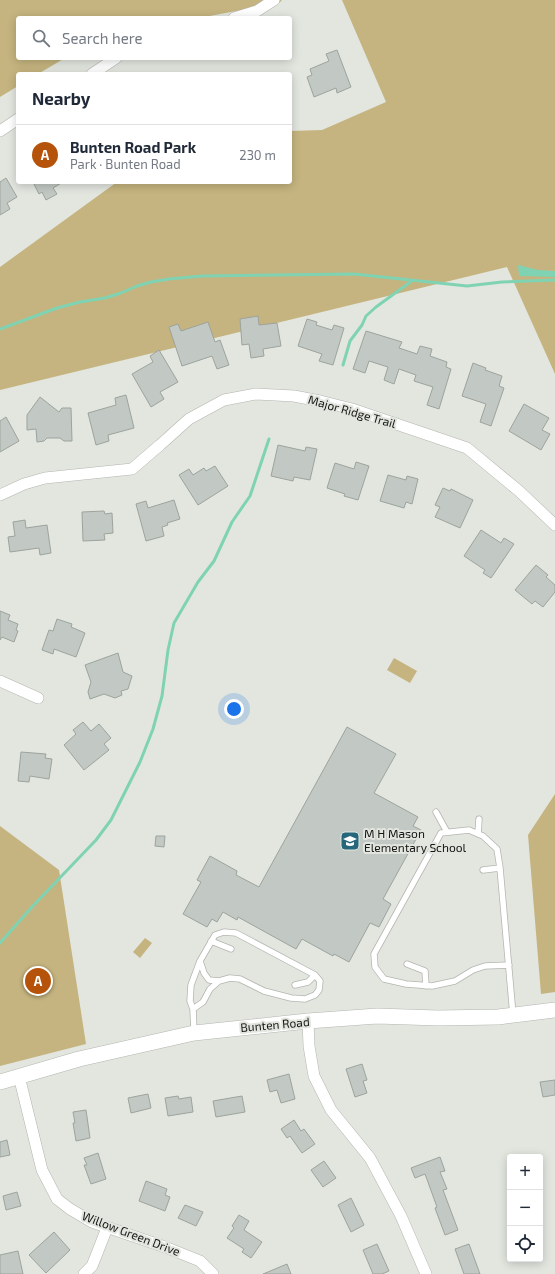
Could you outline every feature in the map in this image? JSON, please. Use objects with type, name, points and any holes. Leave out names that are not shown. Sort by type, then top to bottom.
[{"type":"street","points":[[240,16],[257,10],[274,0]]},
{"type":"street","points":[[95,72],[113,60]]},
{"type":"street","points":[[0,131],[16,120]]},
{"type":"street","name":"Major Ridge Trail","points":[[0,495],[24,484],[45,478],[132,469],[189,419],[224,400],[256,394],[294,396],[352,409],[467,448],[519,491],[555,525]]},
{"type":"street","points":[[0,681],[38,698]]},
{"type":"street","name":"Bunten Road","points":[[0,1082],[86,1058],[194,1033],[308,1021],[377,1016],[438,1018],[513,1016],[555,1010]]},
{"type":"street","points":[[308,1021],[309,1046],[314,1076],[331,1110],[370,1158],[401,1216],[426,1274]]},
{"type":"street","name":"Willow Green Drive","points":[[19,1076],[42,1170],[57,1199],[70,1209],[92,1222],[165,1247],[200,1261],[213,1274]]},
{"type":"street","points":[[84,1274],[92,1266],[107,1228]]},
{"type":"lane","points":[[436,812],[447,832]]},
{"type":"lane","points":[[478,834],[479,819]]},
{"type":"lane","points":[[509,965],[485,966],[473,970],[455,981],[432,986],[406,984],[384,979],[375,967],[374,954],[441,833],[469,830],[483,836],[497,849],[500,868],[509,965],[513,1016]]},
{"type":"lane","points":[[483,870],[500,868]]},
{"type":"lane","points":[[194,1033],[193,1010],[190,1001],[191,985],[200,961],[215,935],[224,932],[236,933],[315,975],[320,981],[320,990],[315,996],[306,999],[291,998],[264,991],[240,979],[230,978],[219,981],[209,980],[204,973],[200,961]]},
{"type":"lane","points":[[211,941],[231,949]]},
{"type":"lane","points":[[407,964],[425,971],[426,986]]},
{"type":"lane","points":[[295,985],[308,982],[315,975]]},
{"type":"lane","points":[[193,1010],[203,1002],[210,989],[219,981]]},
{"type":"shaded area","points":[[0,0],[282,0],[279,3],[210,16],[16,16],[16,60],[62,60],[41,72],[16,72],[16,87],[0,97]]},
{"type":"shaded area","points":[[342,0],[555,0],[555,374],[507,267],[0,390],[0,267],[114,184],[292,184],[292,131],[322,130],[386,102]]},
{"type":"shaded area","points":[[518,265],[538,270],[555,271],[555,277],[519,276]]},
{"type":"shaded area","points":[[394,658],[417,671],[410,683],[387,670]]},
{"type":"shaded area","points":[[555,794],[555,992],[541,994],[528,835]]},
{"type":"shaded area","points":[[0,826],[59,870],[86,1044],[0,1066]]},
{"type":"shaded area","points":[[145,938],[152,943],[140,958],[133,952]]},
{"type":"building","points":[[337,50],[351,87],[337,93],[336,88],[314,97],[307,77],[312,75],[310,69],[329,61],[326,54]]},
{"type":"building","points":[[6,178],[17,197],[7,203],[10,209],[0,215],[0,182]]},
{"type":"building","points":[[34,184],[60,184],[53,188],[57,194],[46,200],[42,192],[39,194]]},
{"type":"building","points":[[258,316],[259,325],[277,323],[281,346],[263,349],[264,356],[251,358],[249,344],[242,345],[240,319]]},
{"type":"building","points":[[307,319],[317,322],[316,325],[332,330],[334,325],[344,328],[333,365],[319,361],[322,354],[298,346]]},
{"type":"building","points":[[208,322],[215,342],[220,340],[229,365],[217,369],[212,356],[182,366],[169,327],[178,324],[181,331]]},
{"type":"building","points":[[366,331],[402,342],[399,348],[417,354],[420,346],[432,349],[430,356],[447,362],[446,367],[451,369],[439,409],[427,405],[433,387],[414,381],[416,375],[399,369],[394,384],[384,380],[388,367],[369,361],[365,373],[353,369]]},
{"type":"building","points":[[159,350],[178,382],[160,392],[164,399],[151,407],[132,374],[153,362],[150,356]]},
{"type":"building","points":[[473,363],[486,368],[485,370],[502,376],[499,386],[504,388],[491,426],[480,422],[486,404],[462,396]]},
{"type":"building","points":[[126,395],[134,428],[108,435],[109,441],[96,445],[88,413],[116,405],[115,398]]},
{"type":"building","points":[[40,397],[59,412],[62,408],[71,408],[72,441],[64,441],[60,438],[47,438],[44,441],[37,442],[36,429],[27,430],[27,415]]},
{"type":"building","points":[[524,404],[549,418],[542,430],[550,434],[541,450],[509,431]]},
{"type":"building","points":[[6,417],[19,441],[0,452],[0,421]]},
{"type":"building","points":[[278,445],[305,451],[306,447],[317,449],[310,480],[294,477],[293,481],[271,476]]},
{"type":"building","points":[[356,462],[369,466],[358,500],[344,496],[345,494],[327,488],[335,463],[354,469]]},
{"type":"building","points":[[215,466],[228,486],[198,505],[179,475],[189,469],[193,475],[204,468],[206,471]]},
{"type":"building","points":[[388,475],[406,480],[407,476],[418,479],[412,504],[406,502],[404,508],[380,501]]},
{"type":"building","points":[[443,488],[450,491],[451,489],[473,500],[460,528],[435,517],[440,507],[435,505]]},
{"type":"building","points":[[174,500],[180,519],[167,523],[168,525],[162,527],[164,536],[146,541],[136,504],[146,501],[148,508]]},
{"type":"building","points":[[104,511],[105,514],[112,513],[113,533],[104,534],[105,540],[83,541],[82,512]]},
{"type":"building","points":[[25,520],[26,528],[47,525],[51,553],[40,555],[39,548],[10,552],[8,537],[15,536],[13,522]]},
{"type":"building","points":[[481,530],[501,543],[504,538],[514,544],[491,578],[483,573],[485,570],[464,556]]},
{"type":"building","points":[[536,565],[548,575],[546,577],[555,585],[555,592],[543,607],[535,601],[532,604],[515,590]]},
{"type":"building","points":[[0,611],[10,615],[8,620],[18,624],[16,630],[18,631],[14,642],[2,637],[0,640]]},
{"type":"building","points":[[57,619],[72,624],[71,627],[85,633],[76,657],[54,649],[53,654],[42,650],[49,630],[53,631]]},
{"type":"building","points":[[118,653],[123,672],[132,676],[128,689],[121,691],[122,695],[115,698],[104,694],[90,699],[88,692],[91,682],[85,665]]},
{"type":"building","points":[[83,722],[91,731],[99,724],[111,738],[104,744],[109,750],[84,770],[64,745],[76,734],[73,730]]},
{"type":"building","name":"M H Mason Elementary School","points":[[347,727],[396,754],[374,793],[418,817],[413,826],[421,830],[383,899],[391,904],[379,927],[370,923],[349,962],[334,954],[333,956],[302,939],[296,949],[238,917],[237,920],[223,912],[217,922],[212,919],[207,927],[183,914],[201,882],[197,880],[210,856],[237,871],[236,875],[259,887]]},
{"type":"building","points":[[21,752],[46,754],[45,758],[52,759],[49,779],[30,776],[29,782],[18,781]]},
{"type":"building","points":[[156,836],[165,836],[164,847],[155,846]]},
{"type":"building","points":[[362,1064],[367,1080],[363,1081],[367,1093],[355,1097],[346,1069]]},
{"type":"building","points":[[289,1074],[295,1099],[281,1103],[277,1090],[270,1092],[267,1080]]},
{"type":"building","points":[[555,1080],[555,1095],[543,1097],[540,1082]]},
{"type":"building","points":[[148,1094],[151,1108],[131,1113],[128,1098]]},
{"type":"building","points":[[178,1096],[179,1099],[191,1097],[193,1112],[168,1116],[165,1098]]},
{"type":"building","points":[[242,1096],[245,1112],[216,1117],[213,1101]]},
{"type":"building","points":[[86,1110],[90,1138],[76,1141],[73,1112]]},
{"type":"building","points":[[294,1120],[301,1131],[304,1129],[315,1144],[302,1153],[290,1136],[287,1138],[281,1129]]},
{"type":"building","points":[[7,1140],[10,1155],[0,1157],[0,1142]]},
{"type":"building","points":[[98,1153],[106,1179],[91,1184],[84,1165],[87,1165],[84,1158]]},
{"type":"building","points":[[440,1157],[445,1171],[440,1172],[447,1189],[443,1190],[458,1230],[445,1235],[425,1174],[415,1178],[411,1168]]},
{"type":"building","points":[[324,1161],[336,1178],[323,1187],[311,1170]]},
{"type":"building","points":[[146,1181],[167,1189],[165,1195],[170,1197],[165,1211],[139,1201]]},
{"type":"building","points":[[17,1192],[21,1206],[6,1210],[3,1196]]},
{"type":"building","points":[[351,1198],[364,1225],[351,1232],[338,1205]]},
{"type":"building","points":[[185,1205],[203,1212],[196,1226],[178,1218]]},
{"type":"building","points":[[239,1215],[249,1221],[244,1230],[262,1242],[251,1258],[242,1252],[244,1249],[227,1238],[234,1228],[232,1226]]},
{"type":"building","points":[[54,1232],[70,1250],[46,1273],[29,1255]]},
{"type":"building","points":[[377,1244],[389,1271],[382,1274],[373,1274],[363,1250]]},
{"type":"building","points":[[469,1244],[480,1274],[464,1274],[455,1249]]},
{"type":"building","points":[[18,1251],[23,1274],[0,1274],[0,1255]]},
{"type":"building","points":[[287,1264],[291,1274],[263,1274]]},
{"type":"waterway","points":[[0,329],[57,308],[105,298],[151,282],[202,276],[354,274],[467,286],[502,282],[555,280]]},
{"type":"waterway","points":[[343,365],[350,341],[362,325],[366,316],[413,280]]},
{"type":"waterway","points":[[0,943],[96,840],[111,820],[140,762],[153,729],[162,696],[168,650],[174,623],[198,582],[214,561],[232,522],[250,496],[269,439]]},
{"type":"place","name":"M H Mason Elementary School","points":[[350,841]]},
{"type":"place","name":"Bunten Road Park","points":[[38,981]]}]
